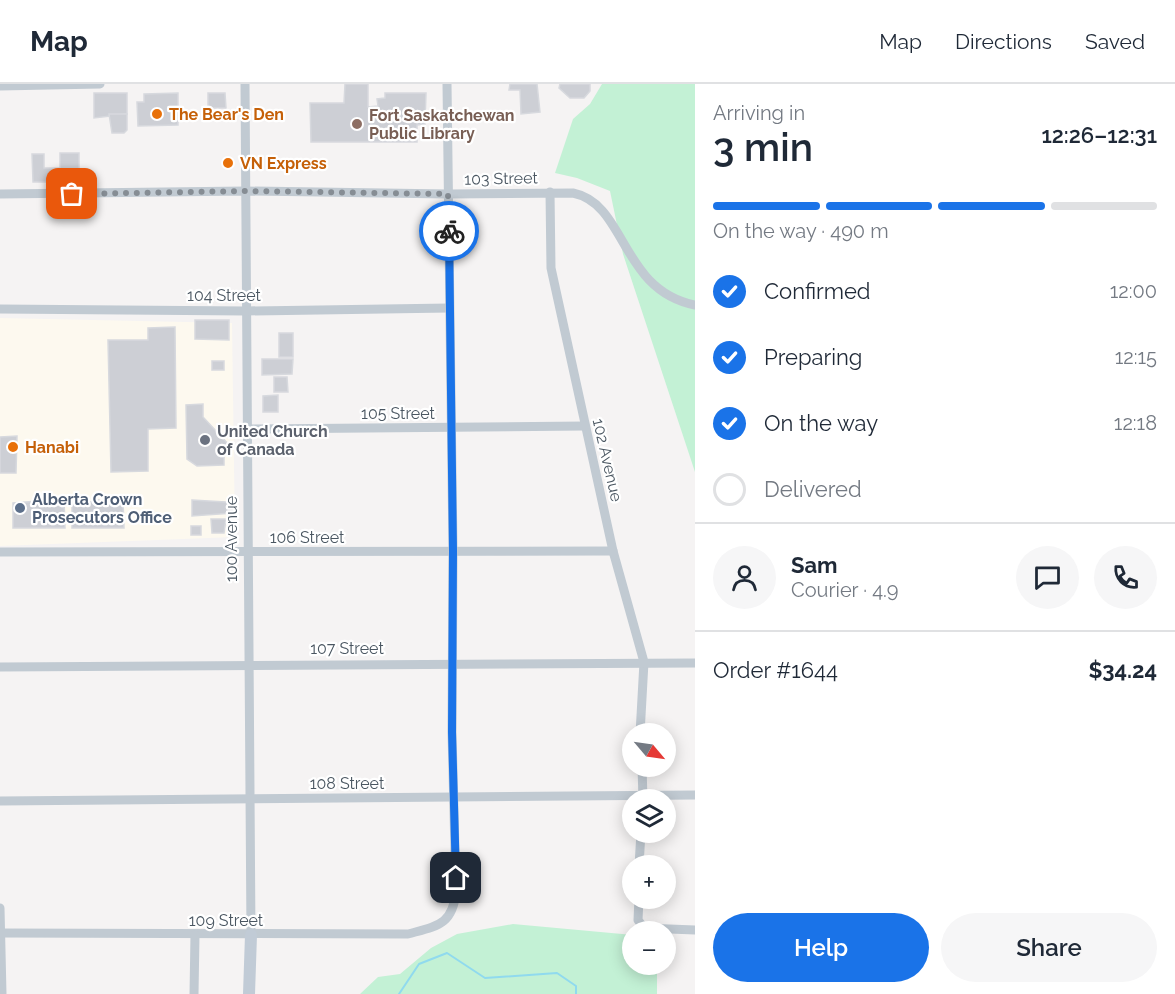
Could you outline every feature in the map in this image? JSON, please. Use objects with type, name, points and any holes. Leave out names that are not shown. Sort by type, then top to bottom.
[{"type":"street","points":[[0,86],[99,84]]},
{"type":"street","name":"100 Avenue","points":[[244,84],[252,934],[249,994]]},
{"type":"street","points":[[447,84],[452,428],[453,797]]},
{"type":"street","name":"103 Street","points":[[0,194],[246,191],[580,194],[601,208],[641,273],[673,298],[695,304]]},
{"type":"street","name":"102 Avenue","points":[[550,192],[550,258],[614,551],[644,662],[641,723]]},
{"type":"street","name":"104 Street","points":[[0,309],[246,311],[449,308]]},
{"type":"street","name":"105 Street","points":[[247,429],[585,426]]},
{"type":"street","name":"106 Street","points":[[0,552],[614,551]]},
{"type":"street","name":"107 Street","points":[[0,667],[248,663],[695,663]]},
{"type":"street","name":"108 Street","points":[[676,796],[695,795]]},
{"type":"street","name":"109 Street","points":[[1,933],[408,934],[438,926],[452,914],[456,891],[453,797]]},
{"type":"street","name":"108 Street","points":[[0,801],[622,797]]},
{"type":"street","points":[[0,908],[2,994]]},
{"type":"street","points":[[638,909],[638,920],[644,928],[695,930]]},
{"type":"street","points":[[194,994],[195,935]]},
{"type":"shaded area","points":[[0,318],[232,323],[235,537],[0,546]]},
{"type":"green space","points":[[602,84],[695,84],[695,472],[623,254],[610,191],[577,178],[555,173],[573,119],[590,104]]},
{"type":"green space","points":[[513,924],[622,934],[622,975],[657,975],[657,994],[360,994],[378,977],[400,974],[431,948],[457,934]]},
{"type":"building","points":[[345,84],[368,84],[368,107],[378,106],[377,99],[385,98],[385,93],[426,93],[425,124],[417,125],[417,142],[311,142],[310,103],[344,103]]},
{"type":"building","points":[[510,84],[537,84],[540,112],[521,114],[520,90],[509,90]]},
{"type":"building","points":[[560,84],[590,84],[590,91],[584,98],[570,98],[559,88]]},
{"type":"building","points":[[94,93],[127,93],[127,114],[94,118]]},
{"type":"building","name":"The Bear's Den","points":[[178,93],[178,125],[138,126],[137,102],[144,102],[144,94]]},
{"type":"building","points":[[208,93],[225,93],[226,108],[208,108]]},
{"type":"building","points":[[109,114],[127,114],[127,130],[124,133],[112,133]]},
{"type":"building","points":[[60,153],[79,153],[79,182],[60,182]]},
{"type":"building","points":[[32,154],[44,154],[44,168],[60,168],[60,182],[33,182]]},
{"type":"building","points":[[195,320],[229,320],[229,340],[195,339]]},
{"type":"building","points":[[175,327],[176,428],[148,429],[148,471],[111,472],[108,340],[148,340],[148,328]]},
{"type":"building","points":[[279,333],[293,333],[293,357],[279,357]]},
{"type":"building","points":[[262,359],[293,359],[292,374],[262,375]]},
{"type":"building","points":[[212,361],[224,361],[224,370],[212,370]]},
{"type":"building","points":[[274,377],[287,377],[288,392],[274,392]]},
{"type":"building","points":[[278,395],[278,412],[263,412],[263,396]]},
{"type":"building","name":"United Church of Canada","points":[[203,404],[203,417],[231,447],[224,451],[224,465],[197,466],[187,459],[186,405]]},
{"type":"building","points":[[17,436],[16,473],[0,473],[0,437]]},
{"type":"building","points":[[64,499],[65,528],[13,528],[13,503]]},
{"type":"building","points":[[96,500],[123,500],[124,528],[72,528],[72,501],[96,502]]},
{"type":"building","points":[[192,500],[226,502],[233,507],[233,513],[192,516]]},
{"type":"building","points":[[211,519],[226,519],[224,533],[212,533]]},
{"type":"building","points":[[191,526],[201,526],[201,535],[191,535]]},
{"type":"waterway","points":[[399,994],[419,964],[447,953],[485,978],[557,973],[576,986],[576,994]]},
{"type":"way so far","points":[[72,194],[246,191],[448,194],[449,231]]},
{"type":"place","name":"The Bear's Den","points":[[157,114]]},
{"type":"place","name":"Fort Saskatchewan Public Library","points":[[357,124]]},
{"type":"place","name":"VN Express","points":[[228,163]]},
{"type":"place","name":"United Church of Canada","points":[[205,440]]},
{"type":"place","name":"Hanabi","points":[[13,447]]},
{"type":"place","name":"Alberta Crown Prosecutors Office","points":[[20,508]]},
{"type":"route","points":[[449,231],[453,551],[452,732],[456,878]]}]
